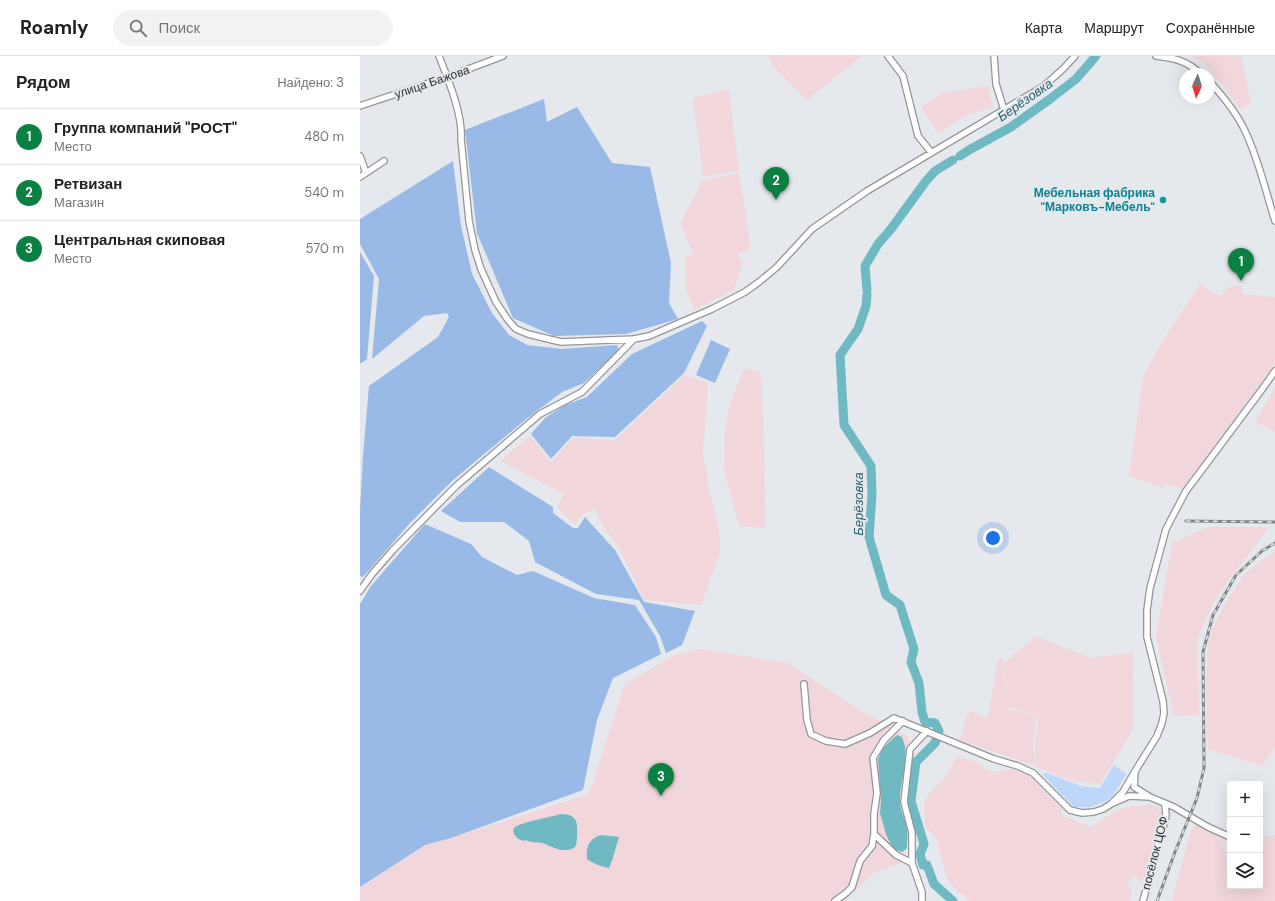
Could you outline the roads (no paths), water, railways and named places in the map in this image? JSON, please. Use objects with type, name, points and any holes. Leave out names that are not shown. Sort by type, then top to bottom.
[{"type":"street","points":[[439,56],[455,101],[462,132],[461,139],[469,221],[481,269],[496,302],[516,329],[528,334],[561,342],[634,339],[649,336],[712,309],[745,292],[777,267],[812,228],[931,152],[1044,86],[1075,56]]},
{"type":"street","name":"улица Бажова","points":[[360,106],[447,77],[503,56]]},
{"type":"street","points":[[888,56],[903,76],[918,136],[931,152]]},
{"type":"street","points":[[994,56],[996,84],[1004,110]]},
{"type":"street","points":[[1156,56],[1174,58],[1193,68]]},
{"type":"street","points":[[1215,88],[1229,106],[1246,132],[1275,220]]},
{"type":"street","points":[[360,156],[366,173]]},
{"type":"street","points":[[360,177],[384,161]]},
{"type":"street","points":[[360,591],[372,574],[393,550],[456,486],[540,414],[582,392],[634,339]]},
{"type":"street","points":[[1111,804],[1123,792],[1157,736],[1164,713],[1163,701],[1148,637],[1147,610],[1150,588],[1166,529],[1186,491],[1264,388],[1275,370]]},
{"type":"street","points":[[804,684],[807,720],[811,734],[826,741],[845,744],[870,733],[894,718],[994,759],[1018,766],[1033,773],[1070,810],[1082,813],[1094,812],[1129,796],[1150,797]]},
{"type":"street","points":[[835,901],[852,887],[860,861],[872,846],[877,793],[873,758],[884,740],[903,721]]},
{"type":"street","points":[[922,901],[922,892],[912,863],[912,832],[904,802],[910,749],[927,731]]},
{"type":"street","points":[[1135,772],[1134,787],[1150,797],[1174,807],[1208,827],[1227,836]]},
{"type":"street","name":"посёлок ЦОФ","points":[[1143,901],[1166,816],[1165,804]]},
{"type":"street","points":[[874,834],[896,855],[912,863]]},
{"type":"waterway","name":"Берёзовка","points":[[960,156],[1011,127],[1050,99],[1076,79],[1096,56]]},
{"type":"waterway","name":"Берёзовка","points":[[867,290],[865,266],[878,244],[891,229],[926,181],[935,171],[953,160]]},
{"type":"waterway","name":"Берёзовка","points":[[867,295],[866,306],[858,329],[840,355],[844,425],[871,466],[872,495],[869,537],[886,595],[900,605],[914,649],[911,662],[919,683],[922,712],[925,722],[935,723],[939,731]]},
{"type":"waterway","name":"Берёзовка","points":[[936,740],[935,743],[916,762],[911,801],[924,844],[920,854],[923,865],[927,865],[934,884],[953,901]]},
{"type":"railway","points":[[1186,521],[1275,522]]},
{"type":"railway","points":[[1157,901],[1197,798],[1204,768],[1203,652],[1213,615],[1236,575],[1262,551],[1275,543]]},
{"type":"place","name":"Ретвизан","points":[[776,200]]},
{"type":"place","name":"Мебельная фабрика \"Марковъ-Мебель\"","points":[[1163,200]]},
{"type":"place","name":"Группа компаний \"РОСТ\"","points":[[1241,281]]},
{"type":"place","name":"Центральная скиповая","points":[[661,796]]}]
